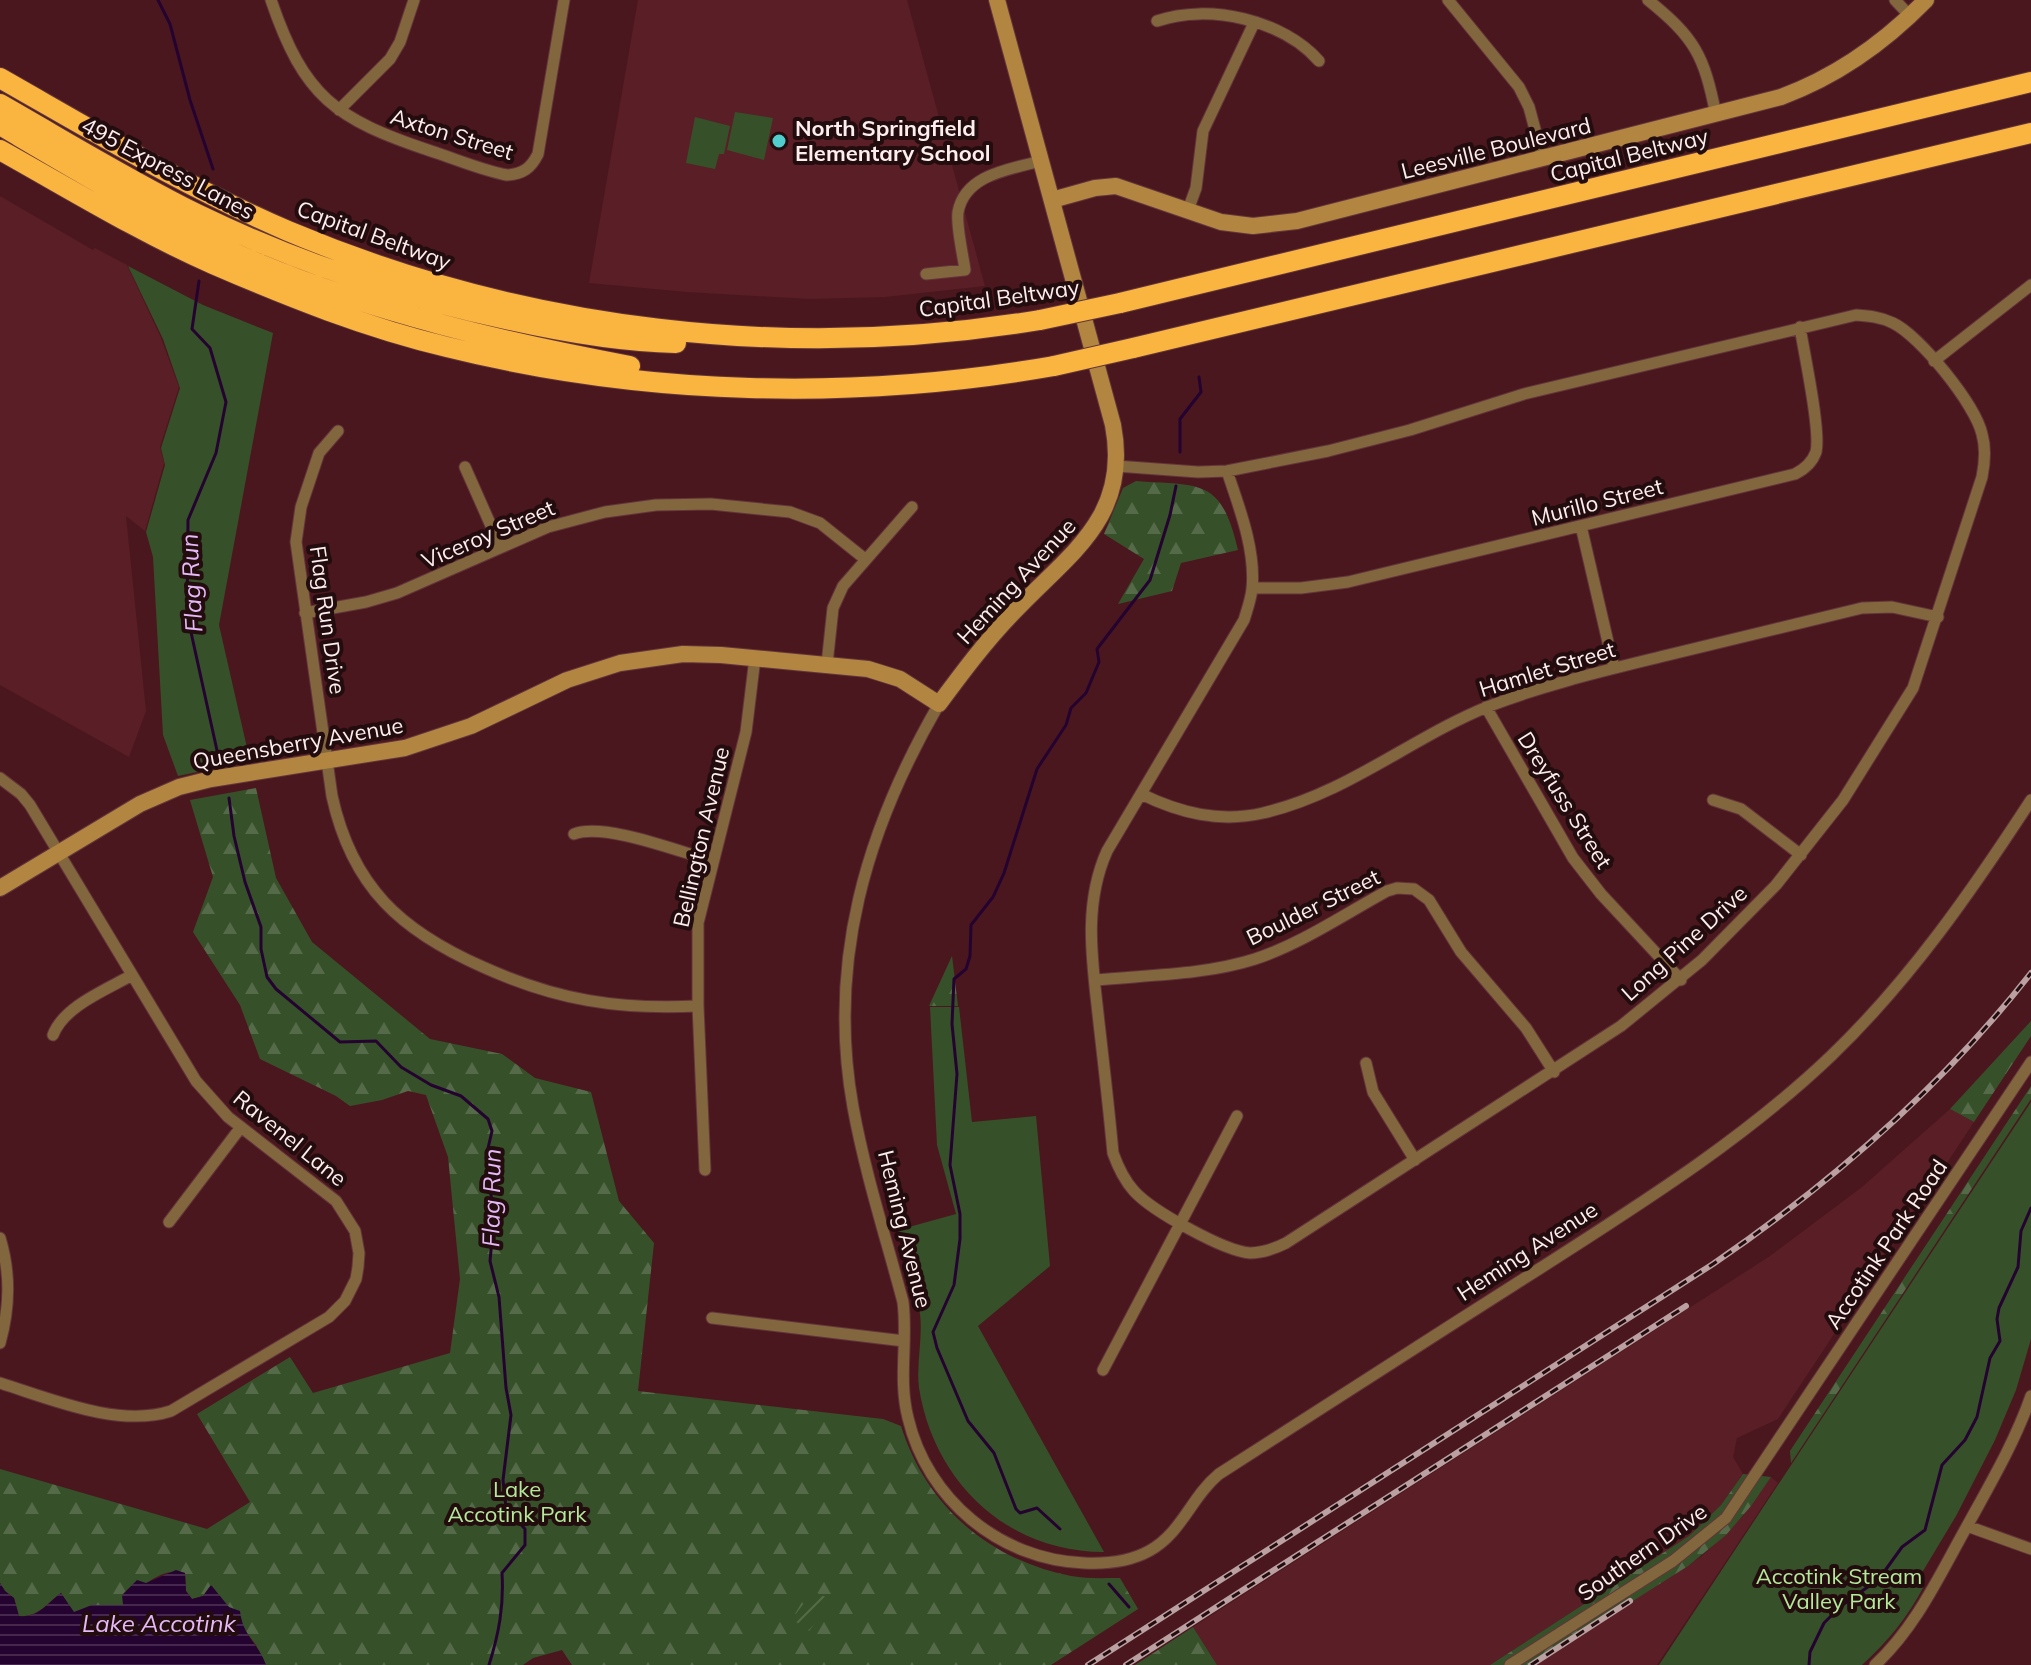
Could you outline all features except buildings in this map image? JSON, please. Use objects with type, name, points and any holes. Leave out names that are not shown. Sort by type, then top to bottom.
[{"type":"highway","name":"Capital Beltway","points":[[0,78],[190,185],[288,231],[405,274],[526,307],[610,322],[718,335],[836,338],[948,332],[1040,320],[1120,303],[2031,82]]},
{"type":"highway","name":"495 Express Lanes","points":[[0,104],[195,213],[316,266],[372,286],[526,324],[636,341],[686,343],[836,338]]},
{"type":"highway","name":"495 Express Lanes","points":[[0,125],[209,240],[254,261],[375,307],[432,324],[595,360],[781,388]]},
{"type":"highway","points":[[0,150],[148,232],[211,263],[309,303],[410,337],[498,359],[590,374],[684,384],[781,388],[908,385],[1054,366],[2031,133]]},
{"type":"street","name":"Axton Street","points":[[271,0],[294,59],[320,94],[339,110],[370,129],[399,141],[501,174],[523,172],[538,154],[564,0]]},
{"type":"street","points":[[339,110],[390,59],[400,42],[414,0]]},
{"type":"street","name":"Heming Avenue","points":[[997,0],[1113,425],[1116,466],[1106,506],[1090,535],[1075,554],[997,629],[939,704],[904,769],[875,838],[856,906],[846,985],[846,1045],[853,1105],[903,1302],[906,1323],[903,1389],[912,1434],[937,1483],[968,1518],[1007,1544],[1056,1560],[1109,1563],[1149,1551],[1175,1531],[1200,1492],[1219,1474],[1659,1192],[1766,1114],[1830,1057],[1899,984],[1968,896],[2031,800]]},
{"type":"street","points":[[1448,0],[1519,87],[1529,107],[1543,159]]},
{"type":"street","points":[[1648,0],[1691,40],[1705,70],[1716,115]]},
{"type":"street","points":[[1895,0],[1910,16]]},
{"type":"street","name":"Leesville Boulevard","points":[[1052,200],[1095,188],[1116,186],[1231,224],[1278,225],[1781,97],[1823,80],[1870,51],[1926,0]]},
{"type":"street","points":[[1157,21],[1192,13],[1221,15],[1254,23],[1288,34],[1306,46],[1319,61]]},
{"type":"street","points":[[1188,210],[1196,188],[1203,131],[1254,23]]},
{"type":"street","points":[[926,274],[965,270],[958,212],[971,187],[993,173],[1041,161]]},
{"type":"street","points":[[1934,361],[2031,285]]},
{"type":"street","name":"Long Pine Drive","points":[[1116,466],[1227,471],[1371,441],[1524,394],[1849,316],[1879,318],[1909,332],[1973,412],[1982,433],[1985,455],[1982,477],[1920,671],[1904,705],[1843,800],[1801,855],[1742,922],[1681,980],[1554,1072],[1286,1243],[1268,1251],[1251,1253],[1233,1250],[1141,1198],[1116,1163],[1090,925],[1096,881],[1107,851],[1238,633],[1252,588],[1247,542],[1227,471]]},
{"type":"street","name":"Murillo Street","points":[[1252,588],[1301,588],[1348,582],[1795,474],[1809,464],[1817,449],[1800,327]]},
{"type":"street","name":"Flag Run Drive","points":[[338,431],[319,453],[298,520],[297,558],[336,813],[362,874],[391,910],[428,940],[511,979],[555,995],[628,1007],[698,1006]]},
{"type":"street","points":[[465,467],[500,546]]},
{"type":"street","name":"Viceroy Street","points":[[305,613],[397,593],[548,527],[605,512],[656,505],[711,504],[776,509],[804,516],[834,532],[865,559]]},
{"type":"street","points":[[827,664],[835,600],[865,559],[912,507]]},
{"type":"street","points":[[1581,526],[1614,668]]},
{"type":"street","name":"Hamlet Street","points":[[1141,794],[1168,807],[1202,816],[1233,817],[1265,813],[1339,786],[1486,707],[1541,687],[1862,608],[1892,607],[1938,617]]},
{"type":"street","name":"Queensberry Avenue","points":[[0,888],[140,804],[179,787],[211,779],[381,753],[439,738],[500,713],[567,680],[620,663],[683,654],[827,664],[888,673],[939,704]]},
{"type":"street","name":"Bellington Avenue","points":[[705,1170],[698,923],[737,777],[755,658]]},
{"type":"street","name":"Dreyfuss Street","points":[[1486,707],[1573,858],[1601,894],[1681,980]]},
{"type":"street","name":"Ravenel Lane","points":[[0,778],[30,805],[196,1081],[217,1106],[241,1127],[331,1196],[350,1219],[358,1243],[358,1267],[351,1290],[337,1310],[190,1402],[151,1417],[114,1416],[0,1383]]},
{"type":"street","points":[[1713,800],[1741,809],[1801,855]]},
{"type":"street","points":[[574,834],[584,830],[608,831],[713,861]]},
{"type":"street","name":"Boulder Street","points":[[1095,980],[1218,967],[1253,960],[1287,946],[1387,891],[1405,887],[1423,894],[1429,900],[1461,952],[1526,1028],[1554,1072]]},
{"type":"street","points":[[53,1035],[70,1012],[132,975]]},
{"type":"street","name":"Accotink Park Road","points":[[1773,1447],[2031,1062]]},
{"type":"street","points":[[1366,1063],[1373,1092],[1415,1160]]},
{"type":"street","points":[[1103,1370],[1237,1116]]},
{"type":"street","points":[[169,1222],[241,1127]]},
{"type":"street","points":[[0,1238],[9,1282],[7,1315],[0,1343]]},
{"type":"street","points":[[712,1318],[904,1341]]},
{"type":"street","points":[[1875,1665],[1907,1630],[1967,1526],[2030,1404]]},
{"type":"street","name":"Southern Drive","points":[[1510,1665],[1698,1542],[1734,1508],[1773,1447]]},
{"type":"street","points":[[1967,1526],[2031,1549]]},
{"type":"shaded area","name":"North Springfield Elementary School","points":[[638,0],[907,0],[985,286],[885,297],[810,299],[589,283]]},
{"type":"shaded area","points":[[0,196],[93,250],[95,248],[127,265],[161,338],[179,387],[160,447],[164,463],[145,531],[126,516],[146,711],[129,757],[0,685]]},
{"type":"shaded area","points":[[1950,1109],[1974,1122],[1778,1419],[1737,1438],[1733,1457],[1743,1474],[1721,1505],[1689,1536],[1490,1665],[1217,1665],[1193,1627],[1770,1256],[1862,1187]]},
{"type":"shaded area","points":[[1771,1477],[1778,1483],[1657,1665],[1532,1665],[1702,1556],[1743,1516]]},
{"type":"green space","points":[[735,112],[773,118],[764,160],[727,150]]},
{"type":"green space","points":[[695,117],[730,126],[724,154],[719,154],[715,169],[686,163]]},
{"type":"green space","points":[[128,266],[203,305],[273,333],[219,625],[250,761],[178,776],[163,735],[153,557],[146,532],[165,465],[161,448],[180,388],[163,339]]},
{"type":"green space","points":[[1136,481],[1193,486],[1205,490],[1216,498],[1224,510],[1238,550],[1181,563],[1172,591],[1118,604],[1144,559],[1104,534],[1123,488]]},
{"type":"green space","name":"Lake Accotink Park","points":[[256,788],[276,878],[312,942],[430,1039],[502,1054],[535,1078],[591,1092],[619,1201],[654,1243],[638,1391],[883,1419],[901,1426],[912,1455],[944,1504],[988,1543],[1041,1568],[1077,1577],[1120,1578],[1138,1609],[1051,1665],[572,1665],[562,1650],[533,1658],[523,1665],[266,1665],[256,1645],[211,1585],[203,1596],[192,1599],[186,1591],[185,1573],[176,1572],[151,1580],[123,1605],[92,1605],[74,1613],[61,1593],[37,1612],[19,1616],[14,1598],[0,1583],[0,1469],[207,1529],[250,1502],[197,1414],[290,1357],[313,1393],[450,1353],[460,1279],[448,1157],[426,1095],[408,1091],[350,1106],[260,1059],[240,1005],[193,932],[213,877],[190,800]]},
{"type":"green space","points":[[952,956],[958,1006],[929,1006]]},
{"type":"green space","points":[[930,1007],[959,1007],[972,1122],[1036,1116],[1050,1266],[978,1326],[1104,1552],[1069,1549],[1036,1540],[1007,1525],[981,1505],[959,1481],[941,1453],[927,1422],[918,1379],[920,1314],[898,1230],[956,1214],[937,1145]]},
{"type":"green space","points":[[2031,1021],[2031,1036],[1974,1122],[1950,1109]]},
{"type":"green space","points":[[2031,1086],[2031,1099],[1791,1463],[1790,1451]]},
{"type":"green space","name":"Accotink Stream Valley Park","points":[[2031,1102],[2031,1339],[2016,1390],[1995,1440],[1956,1516],[1917,1581],[1924,1586],[1911,1608],[1889,1638],[1862,1665],[1659,1665]]},
{"type":"green space","points":[[1743,1474],[1771,1477],[1726,1535],[1688,1566],[1532,1665],[1490,1665],[1689,1536],[1721,1505]]},
{"type":"green space","points":[[813,1591],[832,1600],[809,1631],[792,1619]]},
{"type":"green space","points":[[1193,1627],[1217,1665],[1135,1665]]},
{"type":"water","name":"Lake Accotink","points":[[176,1570],[185,1573],[186,1591],[192,1599],[203,1596],[211,1585],[229,1607],[240,1611],[247,1634],[266,1665],[0,1665],[0,1583],[14,1598],[19,1616],[26,1616],[37,1613],[61,1593],[74,1612],[92,1605],[123,1605],[122,1595],[137,1580],[146,1583]]},
{"type":"waterway","name":"Flag Run","points":[[158,0],[170,24],[190,100],[213,169]]},
{"type":"waterway","name":"Flag Run","points":[[199,281],[192,329],[210,348],[226,402],[216,453],[188,520],[187,614],[218,755]]},
{"type":"waterway","points":[[1180,452],[1180,419],[1201,392],[1199,377]]},
{"type":"waterway","points":[[1060,1529],[1037,1508],[1020,1513],[1016,1509],[994,1453],[968,1421],[933,1332],[954,1285],[960,1239],[960,1214],[950,1165],[957,1074],[952,1024],[954,979],[966,969],[970,956],[971,925],[993,897],[1004,873],[1037,769],[1066,725],[1071,708],[1086,693],[1099,662],[1097,649],[1150,580],[1176,486]]},
{"type":"waterway","name":"Flag Run","points":[[229,798],[245,882],[261,927],[261,949],[267,977],[276,989],[340,1042],[376,1041],[401,1067],[431,1085],[461,1096],[488,1119],[492,1131],[486,1157],[494,1218],[490,1261],[499,1297],[511,1415],[503,1480],[506,1508],[525,1529],[525,1545],[502,1573],[500,1619],[489,1665]]},
{"type":"waterway","points":[[1809,1665],[1810,1652],[1824,1623],[1841,1606],[1879,1579],[1902,1547],[1925,1530],[1942,1465],[1965,1440],[1977,1417],[1990,1358],[2000,1341],[1999,1308],[2018,1267],[2021,1231],[2031,1208]]},
{"type":"waterway","points":[[1109,1584],[1129,1607]]},
{"type":"railway","points":[[1088,1665],[1757,1233],[1843,1166],[1922,1094],[2031,973]]},
{"type":"railway","points":[[1126,1665],[1686,1306]]},
{"type":"railway","points":[[1531,1665],[1630,1601]]},
{"type":"place","name":"North Springfield Elementary School","points":[[779,141]]}]
